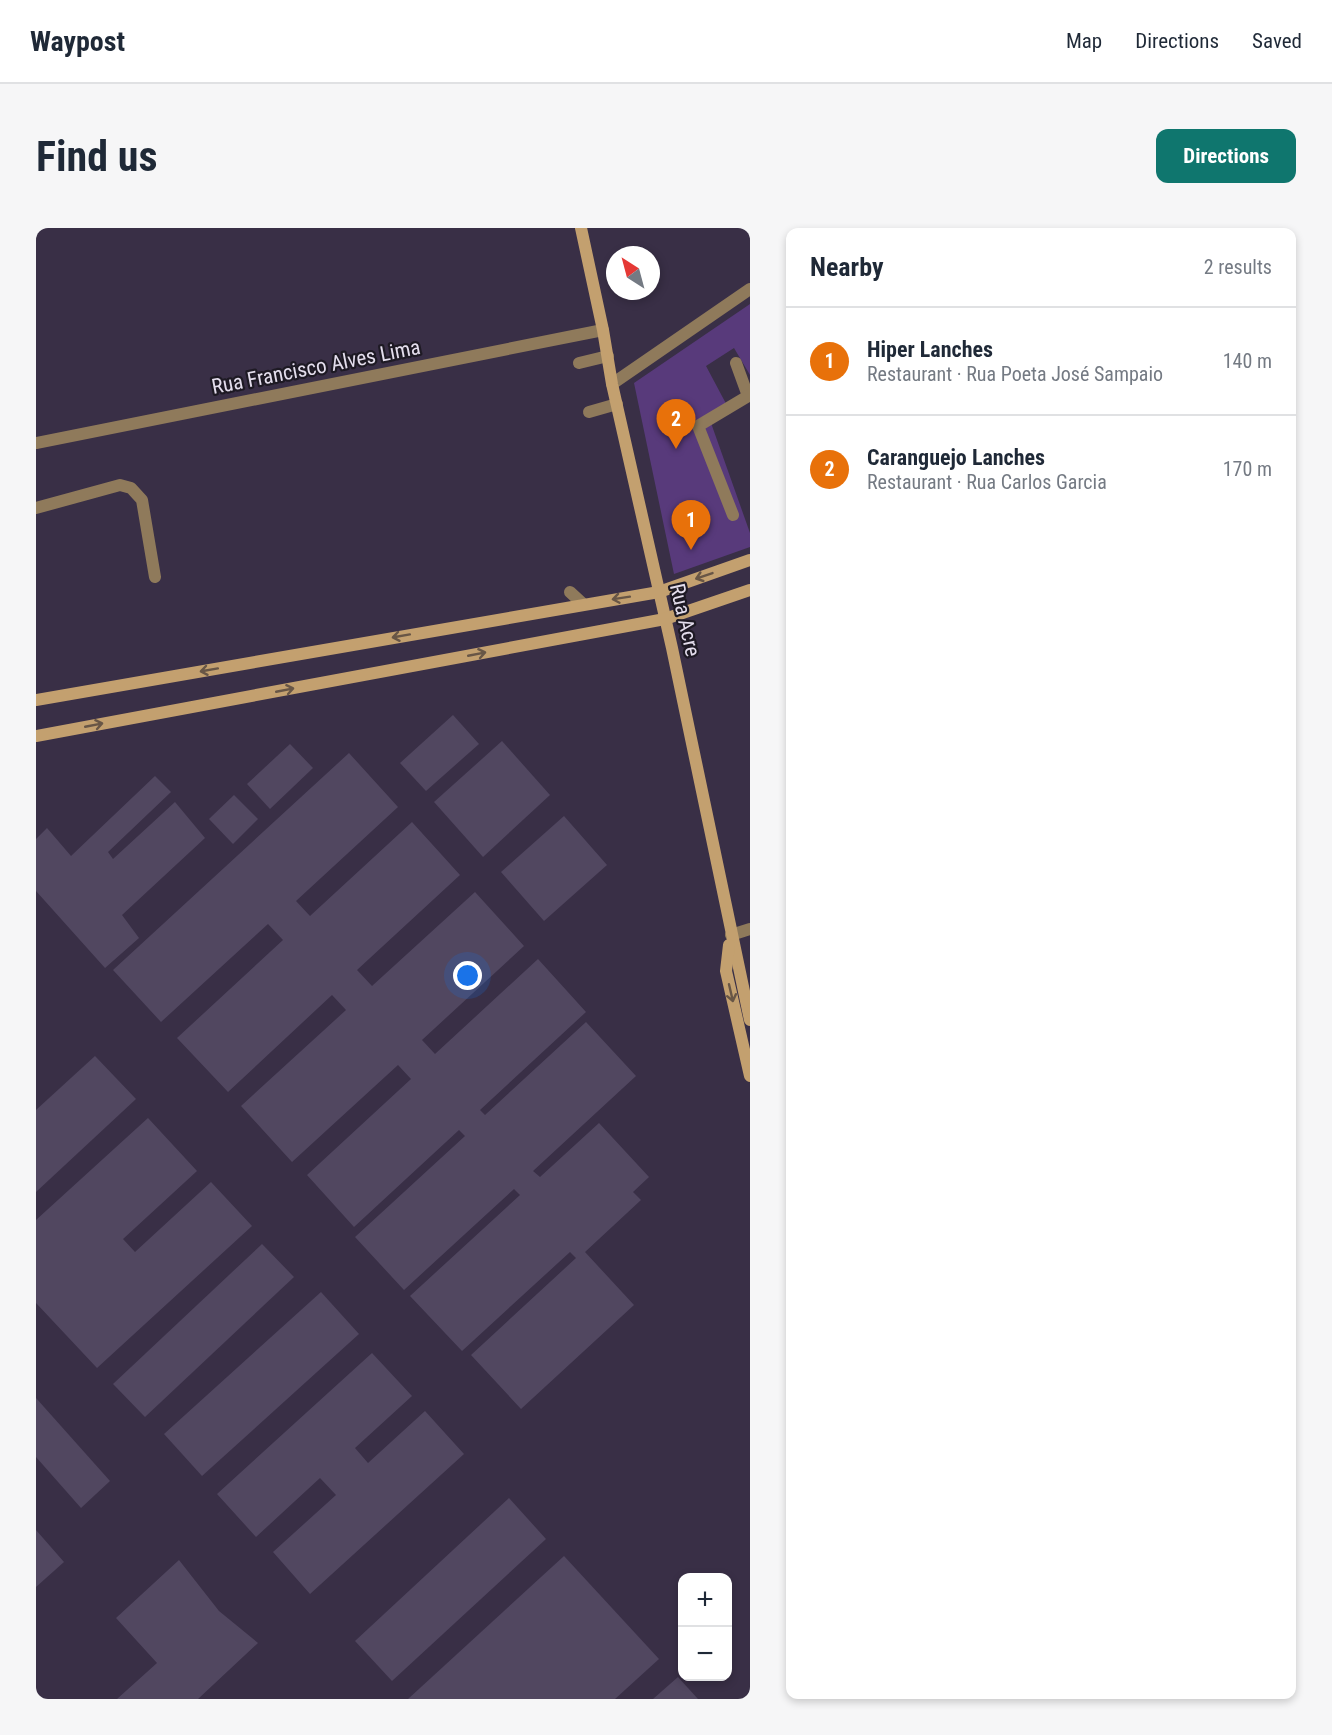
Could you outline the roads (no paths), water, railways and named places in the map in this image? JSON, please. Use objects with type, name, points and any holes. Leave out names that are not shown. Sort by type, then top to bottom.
[{"type":"main road","name":"Rua Acre","points":[[582,228],[612,384],[665,619],[750,1020]]},
{"type":"main road","points":[[36,700],[659,592],[750,560]]},
{"type":"main road","points":[[36,736],[665,619],[750,590]]},
{"type":"main road","points":[[731,935],[726,971],[750,1076]]},
{"type":"street","points":[[612,384],[750,289]]},
{"type":"street","name":"Rua Francisco Alves Lima","points":[[36,442],[603,330]]},
{"type":"street","points":[[579,363],[608,357]]},
{"type":"street","points":[[733,515],[698,426],[749,396],[736,363]]},
{"type":"street","points":[[589,412],[617,404]]},
{"type":"street","points":[[36,508],[120,485],[131,488],[142,500],[154,578]]},
{"type":"street","points":[[570,592],[583,604]]},
{"type":"street","points":[[731,935],[750,928]]},
{"type":"place","name":"Caranguejo Lanches","points":[[676,449]]},
{"type":"place","name":"Hiper Lanches","points":[[691,550]]}]
